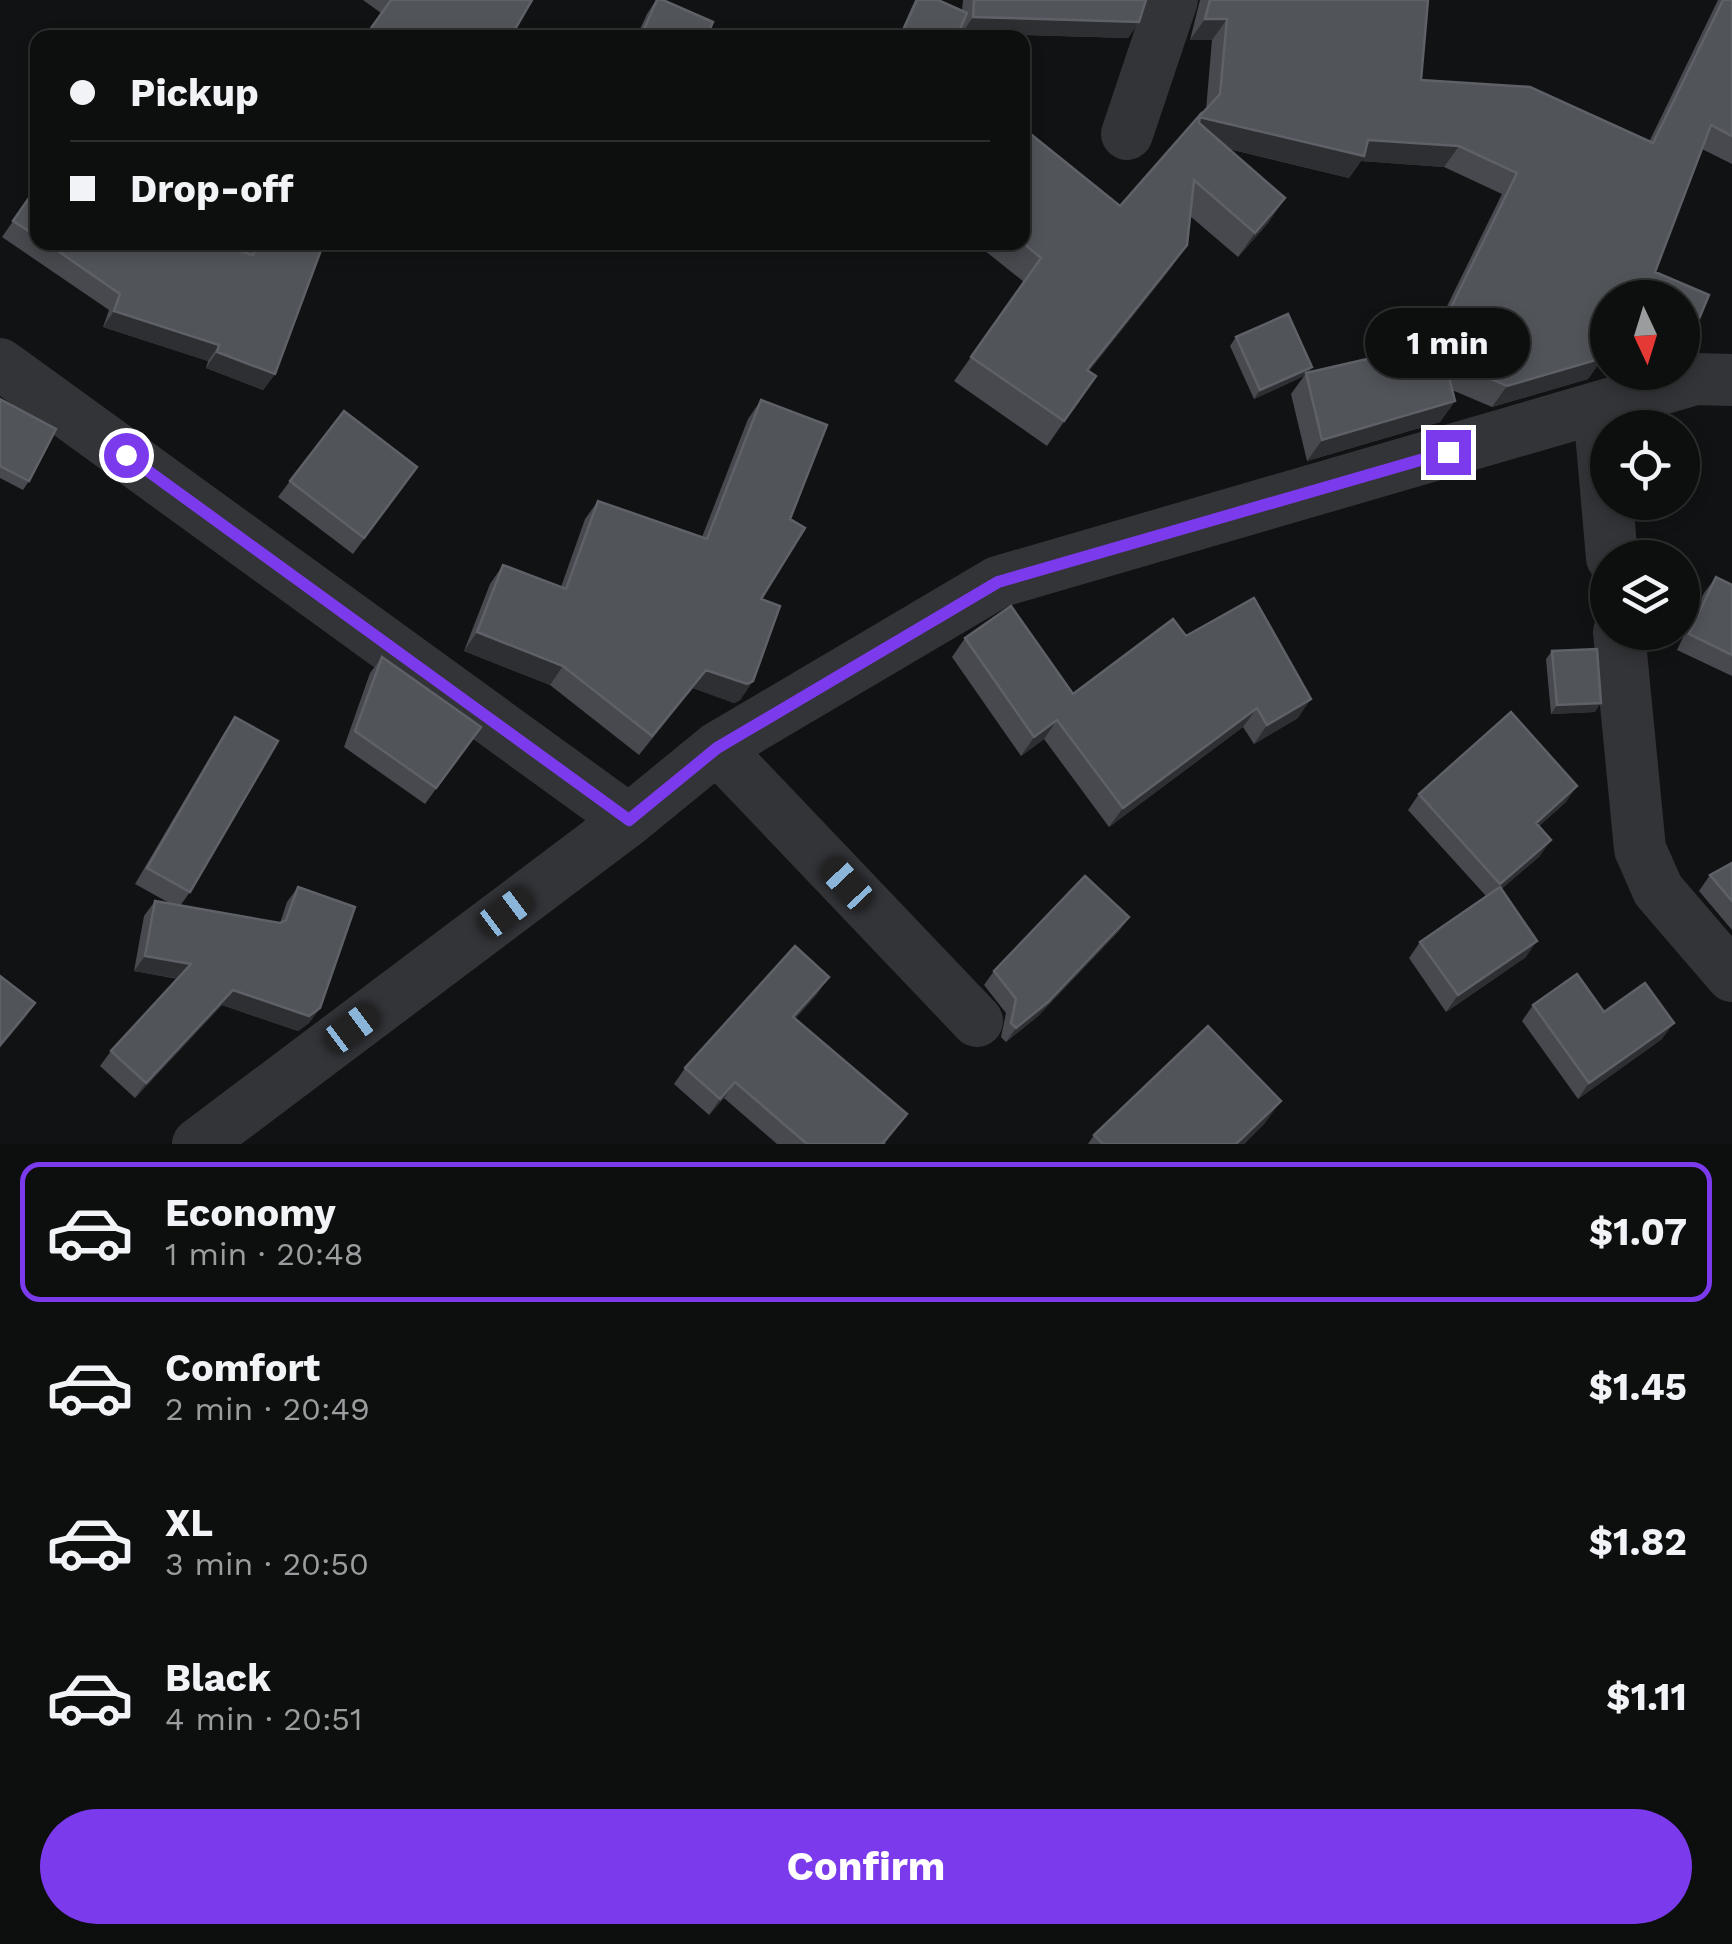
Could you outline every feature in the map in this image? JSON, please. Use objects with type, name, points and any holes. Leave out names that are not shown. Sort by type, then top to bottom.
[{"type":"street","points":[[1126,134],[1172,0]]},
{"type":"street","points":[[0,364],[629,820]]},
{"type":"street","points":[[198,1144],[629,820],[717,748],[998,582],[1695,380],[1732,380]]},
{"type":"street","points":[[1598,409],[1610,540]]},
{"type":"street","points":[[1622,650],[1640,848],[1658,890],[1732,976]]},
{"type":"street","points":[[717,748],[977,1021]]},
{"type":"building","points":[[391,0],[532,0],[515,30],[370,30]]},
{"type":"building","points":[[657,0],[713,22],[710,30],[644,30]]},
{"type":"building","points":[[917,0],[938,0],[967,13],[960,30],[903,30]]},
{"type":"building","points":[[974,0],[1146,0],[1139,22],[973,17]]},
{"type":"building","points":[[1210,0],[1428,0],[1421,80],[1530,87],[1653,143],[1723,0],[1732,0],[1732,136],[1711,125],[1655,272],[1674,280],[1590,280],[1590,362],[1507,386],[1444,358],[1455,401],[1322,440],[1306,373],[1433,344],[1517,173],[1459,146],[1368,140],[1364,156],[1199,117],[1220,94],[1227,19],[1205,19]]},
{"type":"building","points":[[1200,115],[1199,123],[1285,198],[1255,233],[1194,180],[1187,245],[1087,370],[1096,376],[1064,421],[971,357],[1041,258],[1030,249],[1030,133],[1120,206]]},
{"type":"building","points":[[30,197],[30,232],[13,221]]},
{"type":"building","points":[[57,250],[237,250],[253,255],[255,250],[321,250],[275,374],[217,352],[219,345],[114,311],[120,294]]},
{"type":"building","points":[[1700,291],[1709,295],[1700,317]]},
{"type":"building","points":[[1288,314],[1312,367],[1260,390],[1236,337]]},
{"type":"building","points":[[0,399],[56,429],[29,481],[0,466]]},
{"type":"building","points":[[761,400],[827,425],[790,519],[805,528],[761,599],[780,606],[753,681],[747,684],[706,670],[652,736],[563,666],[477,632],[503,565],[566,589],[598,501],[707,539]]},
{"type":"building","points":[[344,411],[417,467],[364,538],[290,481]]},
{"type":"building","points":[[1716,577],[1732,585],[1732,655],[1700,639],[1700,611]]},
{"type":"building","points":[[1254,598],[1311,699],[1267,725],[1257,708],[1123,808],[1057,720],[1034,737],[965,638],[1011,606],[1073,694],[1173,619],[1186,636]]},
{"type":"building","points":[[1597,650],[1601,703],[1557,705],[1552,651]]},
{"type":"building","points":[[382,657],[481,727],[436,788],[355,731]]},
{"type":"building","points":[[1511,712],[1577,786],[1536,823],[1551,840],[1500,884],[1419,794]]},
{"type":"building","points":[[235,717],[278,741],[190,892],[147,868]]},
{"type":"building","points":[[1732,863],[1732,901],[1710,875]]},
{"type":"building","points":[[1085,876],[1129,917],[1048,1002],[1016,1028],[1011,1023],[1016,999],[994,971]]},
{"type":"building","points":[[298,887],[355,907],[320,1008],[309,1016],[233,990],[146,1083],[111,1051],[191,964],[145,956],[155,901],[280,923],[286,920]]},
{"type":"building","points":[[1500,887],[1537,941],[1458,995],[1420,942]]},
{"type":"building","points":[[795,946],[829,977],[793,1017],[907,1114],[884,1144],[807,1144],[735,1082],[720,1099],[685,1068]]},
{"type":"building","points":[[1577,974],[1604,1012],[1645,983],[1674,1023],[1589,1083],[1533,1005]]},
{"type":"building","points":[[0,976],[35,1003],[0,1045]]},
{"type":"building","points":[[1208,1026],[1281,1101],[1236,1144],[1103,1144],[1094,1135]]},
{"type":"route","points":[[126,455],[629,820],[717,748],[998,582],[1448,452]]}]
